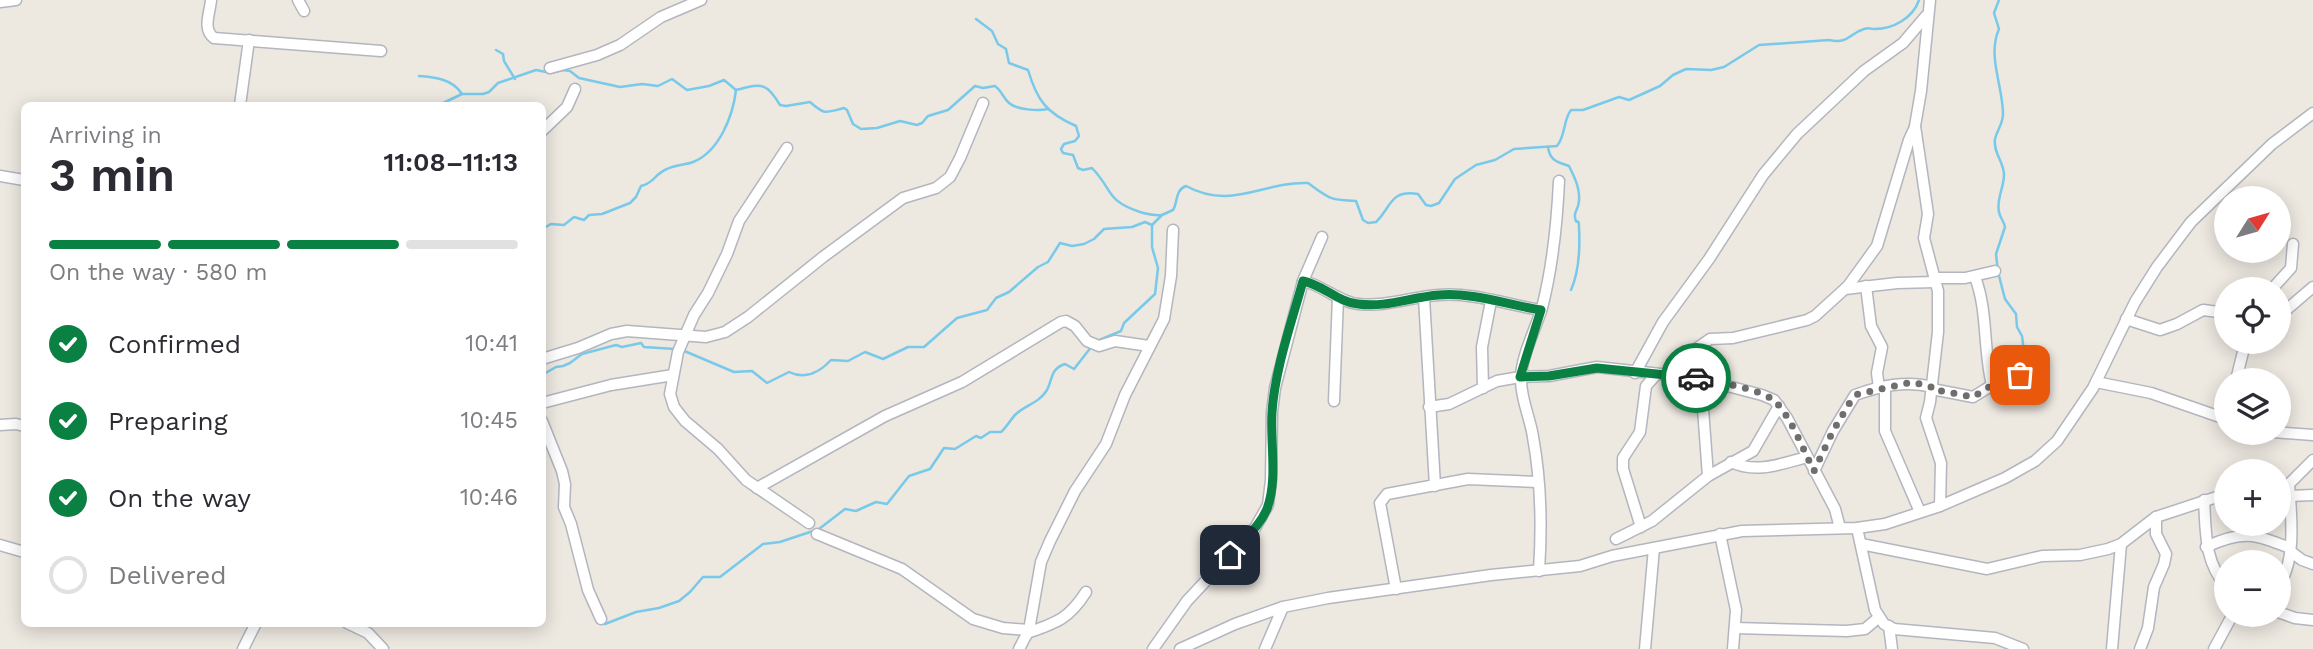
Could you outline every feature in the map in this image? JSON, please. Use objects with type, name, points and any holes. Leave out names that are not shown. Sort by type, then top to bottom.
[{"type":"street","points":[[0,2],[16,0]]},
{"type":"street","points":[[211,0],[207,27],[209,34],[218,38],[381,51]]},
{"type":"street","points":[[298,0],[304,11]]},
{"type":"street","points":[[550,68],[597,55],[620,45],[661,17],[701,0]]},
{"type":"street","points":[[1673,376],[1684,357],[1710,339],[1733,338],[1815,316],[1844,289],[1877,246],[1902,160],[1915,126],[1930,0]]},
{"type":"street","points":[[1635,373],[1663,322],[1710,259],[1763,175],[1797,134],[1864,71],[1903,43],[1927,14]]},
{"type":"street","points":[[240,102],[249,40]]},
{"type":"street","points":[[546,127],[567,107],[575,89]]},
{"type":"street","points":[[546,358],[611,334],[627,331],[706,337],[725,332],[761,308],[902,198],[924,193],[944,183],[960,158],[983,103]]},
{"type":"street","points":[[1180,649],[1283,607],[1491,575],[1580,566],[1612,556],[1720,534],[1857,528],[1885,524],[1941,506],[2005,478],[2035,461],[2057,441],[2096,382],[2126,319],[2157,267],[2191,222],[2272,144],[2313,113]]},
{"type":"street","points":[[1915,126],[1922,159],[1928,214],[1924,238],[1935,280],[1939,319],[1926,418],[1941,463],[1941,506]]},
{"type":"street","points":[[787,148],[739,221],[727,254],[694,315],[678,352],[670,394],[674,407],[718,449],[746,481],[809,523]]},
{"type":"street","points":[[0,176],[21,180]]},
{"type":"street","points":[[1539,571],[1541,541],[1538,482],[1533,436],[1520,377],[1541,310],[1557,237],[1559,181]]},
{"type":"street","points":[[1018,649],[1028,632],[1041,562],[1075,491],[1106,444],[1125,395],[1164,319],[1173,230]]},
{"type":"street","points":[[1153,649],[1187,601],[1255,528],[1268,505],[1275,388],[1303,281],[1322,237]]},
{"type":"street","points":[[2283,277],[2291,268],[2293,244]]},
{"type":"street","points":[[1844,289],[1975,277],[1995,271]]},
{"type":"street","points":[[1975,277],[1984,309],[1984,337],[1992,385]]},
{"type":"street","points":[[1303,281],[1323,287],[1355,304],[1380,306],[1454,295],[1541,310]]},
{"type":"street","points":[[1866,286],[1871,326],[1882,347],[1877,373],[1882,388],[1885,431],[1920,512]]},
{"type":"street","points":[[2291,306],[2313,287]]},
{"type":"street","points":[[1334,401],[1338,297]]},
{"type":"street","points":[[1424,298],[1435,486]]},
{"type":"street","points":[[1483,388],[1482,347],[1491,302]]},
{"type":"street","points":[[2126,319],[2160,330],[2203,310],[2214,312]]},
{"type":"street","points":[[757,488],[885,416],[962,382],[1061,322],[1066,321],[1075,326],[1087,341],[1099,346],[1115,341],[1149,346]]},
{"type":"street","points":[[1429,407],[1449,404],[1497,381],[1597,368],[1697,378],[1762,395],[1779,406],[1835,509],[1840,528]]},
{"type":"street","points":[[1814,471],[1833,431],[1852,399],[1858,394],[1912,382],[1969,398],[1977,396],[1992,385],[2012,381],[2026,368]]},
{"type":"street","points":[[1641,527],[1625,479],[1623,458],[1640,432],[1646,386],[1656,374]]},
{"type":"street","points":[[546,402],[611,385],[673,375]]},
{"type":"street","points":[[1697,378],[1703,409],[1708,477]]},
{"type":"street","points":[[2096,382],[2151,393],[2214,415]]},
{"type":"street","points":[[1616,539],[1641,527],[1670,508],[1708,477],[1755,449],[1779,406]]},
{"type":"street","points":[[0,425],[21,425]]},
{"type":"street","points":[[546,431],[562,471],[565,484],[564,507],[588,590],[601,619]]},
{"type":"street","points":[[2291,433],[2313,435]]},
{"type":"street","points":[[1731,463],[1746,469],[1755,469],[1807,457]]},
{"type":"street","points":[[2291,483],[2313,460]]},
{"type":"street","points":[[1396,589],[1380,503],[1387,494],[1468,479],[1538,482]]},
{"type":"street","points":[[2291,496],[2313,495]]},
{"type":"street","points":[[1861,544],[1987,569],[2042,556],[2080,555],[2108,549],[2121,544],[2156,517],[2214,497]]},
{"type":"street","points":[[2204,500],[2206,547],[2214,567]]},
{"type":"street","points":[[2140,649],[2148,628],[2151,596],[2166,554],[2156,534],[2156,517]]},
{"type":"street","points":[[1857,528],[1878,618],[1894,629],[2023,649]]},
{"type":"street","points":[[817,534],[902,569],[973,619],[1003,628],[1028,632],[1053,625],[1070,614],[1086,592]]},
{"type":"street","points":[[1720,534],[1736,610],[1733,649]]},
{"type":"street","points":[[2206,547],[2237,534],[2256,537],[2290,549],[2302,560],[2313,564]]},
{"type":"street","points":[[2290,536],[2290,549]]},
{"type":"street","points":[[2112,649],[2121,544]]},
{"type":"street","points":[[0,545],[21,551]]},
{"type":"street","points":[[1645,649],[1654,548]]},
{"type":"street","points":[[1265,649],[1283,607]]},
{"type":"street","points":[[2291,617],[2313,620]]},
{"type":"street","points":[[1735,628],[1847,631],[1864,629],[1878,618]]},
{"type":"street","points":[[1889,626],[1892,649]]},
{"type":"street","points":[[243,649],[254,627]]},
{"type":"street","points":[[355,627],[368,633],[383,649]]},
{"type":"street","points":[[2214,649],[2226,627]]},
{"type":"waterway","points":[[1097,341],[1121,331],[1124,323],[1155,294],[1158,268],[1152,247],[1152,225],[1162,215],[1173,210],[1178,193],[1186,186],[1203,193],[1233,196],[1276,186],[1308,183],[1330,198],[1356,201],[1363,220],[1368,223],[1376,222],[1392,201],[1402,194],[1418,194],[1426,205],[1431,206],[1439,203],[1455,179],[1476,165],[1495,160],[1514,149],[1557,146],[1571,110],[1583,110],[1619,97],[1629,100],[1660,86],[1686,69],[1711,70],[1724,67],[1759,45],[1841,41],[1864,29],[1889,27],[1907,17],[1919,0]]},
{"type":"waterway","points":[[1999,0],[1994,13],[1999,29],[1995,60],[2003,114],[1995,144],[2004,170],[1998,207],[2005,227],[1996,254],[2005,299],[2016,314],[2024,352],[2034,362],[2038,399]]},
{"type":"waterway","points":[[976,19],[992,31],[998,44],[1006,49],[1009,63],[1028,70],[1035,90],[1044,104],[1057,116],[1076,126],[1079,136],[1075,141],[1064,144],[1061,149],[1063,153],[1073,155],[1078,168],[1092,168],[1121,203],[1140,212],[1162,215]]},
{"type":"waterway","points":[[496,50],[503,54],[504,61],[515,79]]},
{"type":"waterway","points":[[445,102],[462,94],[489,92],[498,83],[536,70],[551,73],[570,71],[579,78],[620,87],[642,84],[658,86],[672,79],[687,90],[724,80],[736,90]]},
{"type":"waterway","points":[[419,76],[448,82],[462,94]]},
{"type":"waterway","points":[[736,90],[762,86],[771,92],[780,105],[810,102],[825,112],[844,108],[853,124],[861,129],[877,128],[900,121],[917,125],[928,116],[948,110],[975,86],[995,86],[1009,103],[1017,107],[1048,109]]},
{"type":"waterway","points":[[546,227],[551,224],[564,225],[574,217],[584,220],[589,215],[602,214],[630,203],[641,186],[663,171],[702,157],[723,132],[732,111],[736,90]]},
{"type":"waterway","points":[[1548,147],[1552,158],[1569,166],[1578,190],[1579,201],[1575,216],[1579,224],[1579,251],[1571,290]]},
{"type":"waterway","points":[[682,350],[734,372],[752,371],[767,383],[789,372],[812,374],[831,360],[848,361],[865,352],[883,359],[908,347],[924,347],[957,318],[987,310],[996,298],[1009,292],[1038,267],[1048,262],[1060,243],[1072,246],[1084,244],[1104,229],[1132,227],[1145,222],[1152,225]]},
{"type":"waterway","points":[[546,373],[570,363],[582,354],[616,345],[622,347],[641,343],[644,347],[675,349]]},
{"type":"waterway","points":[[605,624],[636,612],[679,601],[703,577],[720,577],[763,544],[780,542],[819,529],[845,509],[856,511],[876,502],[887,504],[909,476],[930,469],[944,448],[955,449],[976,436],[981,438],[990,432],[1001,432],[1016,414],[1044,394],[1057,369],[1065,364],[1074,369],[1092,346]]},
{"type":"way so far","points":[[1696,378],[1773,400],[1787,418],[1814,471],[1833,431],[1855,395],[1912,382],[1969,398],[1977,396],[1994,384],[2012,381],[2020,375]]},
{"type":"route","points":[[1230,555],[1263,518],[1268,505],[1275,388],[1303,281],[1323,287],[1355,304],[1380,306],[1438,295],[1454,295],[1541,310],[1520,377],[1612,368],[1696,378]]}]
